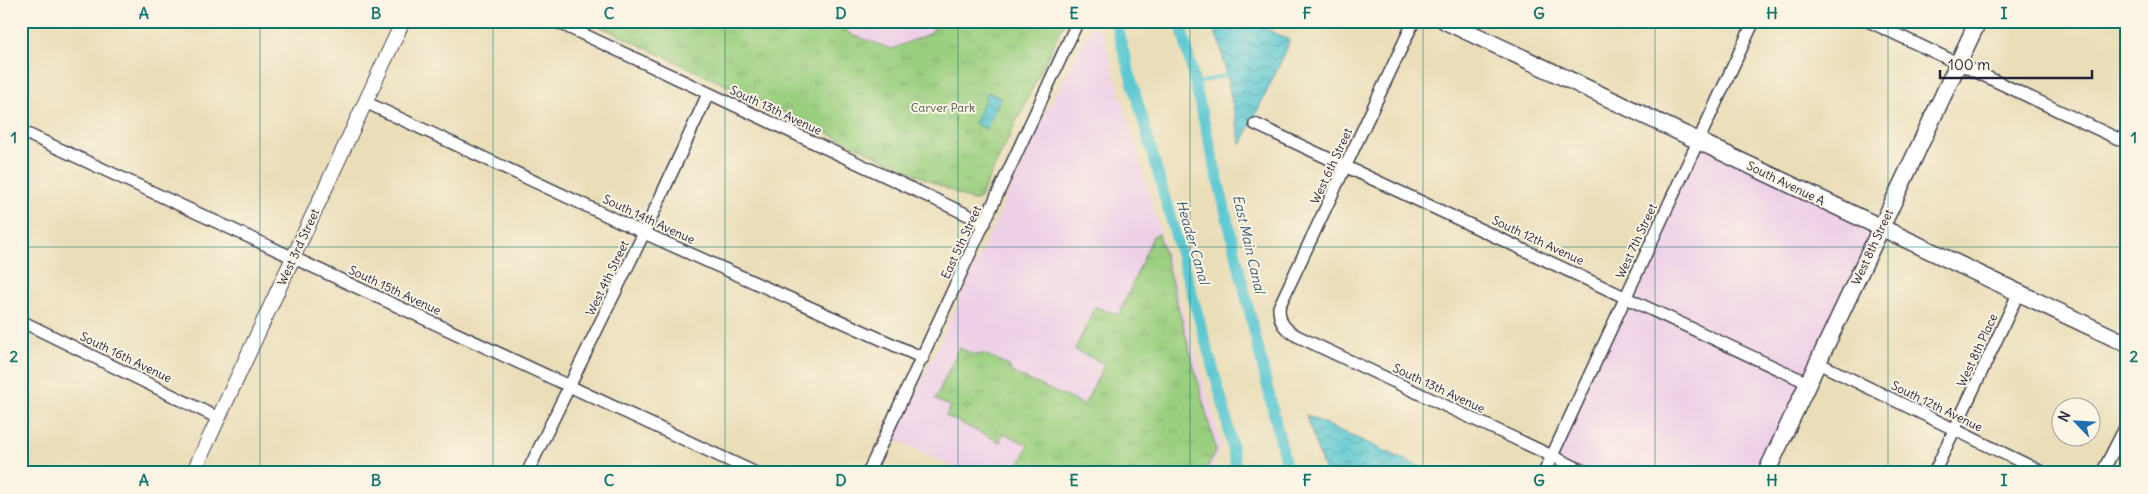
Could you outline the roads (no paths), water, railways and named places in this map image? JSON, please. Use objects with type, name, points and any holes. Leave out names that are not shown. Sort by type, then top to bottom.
[{"type":"main road","name":"South Avenue A","points":[[1445,21],[2127,344]]},
{"type":"main road","name":"West 8th Street","points":[[1766,473],[1978,21]]},
{"type":"street","name":"West 3rd Street","points":[[193,473],[403,21]]},
{"type":"street","name":"South 13th Avenue","points":[[555,21],[985,223]]},
{"type":"street","name":"East 5th Street","points":[[868,473],[1078,21]]},
{"type":"street","name":"West 6th Street","points":[[1281,324],[1279,317],[1280,307],[1414,21]]},
{"type":"street","name":"West 7th Street","points":[[1544,473],[1754,21]]},
{"type":"street","points":[[1868,21],[2127,143]]},
{"type":"street","name":"West 4th Street","points":[[527,473],[644,233],[708,94]]},
{"type":"street","name":"South 14th Avenue","points":[[365,102],[644,233],[923,358]]},
{"type":"street","name":"South 12th Avenue","points":[[1255,124],[1626,296],[1808,383]]},
{"type":"street","name":"South 15th Avenue","points":[[21,131],[756,473]]},
{"type":"street","name":"West 8th Place","points":[[1934,473],[2018,292]]},
{"type":"street","name":"South 16th Avenue","points":[[21,321],[218,418]]},
{"type":"street","name":"South 13th Avenue","points":[[1281,324],[1289,332],[1588,473]]},
{"type":"street","name":"South 12th Avenue","points":[[1818,363],[2044,473]]},
{"type":"street","points":[[2102,473],[2127,424]]},
{"type":"water","points":[[1210,21],[1250,21],[1289,40],[1286,51],[1241,145],[1220,44]]},
{"type":"water","points":[[988,92],[1000,98],[986,129],[974,123]]},
{"type":"water","points":[[1306,415],[1427,470],[1426,473],[1325,473]]},
{"type":"waterway","name":"Header Canal","points":[[1115,21],[1225,411],[1237,473]]},
{"type":"waterway","name":"East Main Canal","points":[[1180,21],[1288,473]]},
{"type":"waterway","points":[[1196,84],[1226,75]]},
{"type":"park label","name":"Carver Park","points":[[943,107]]}]
